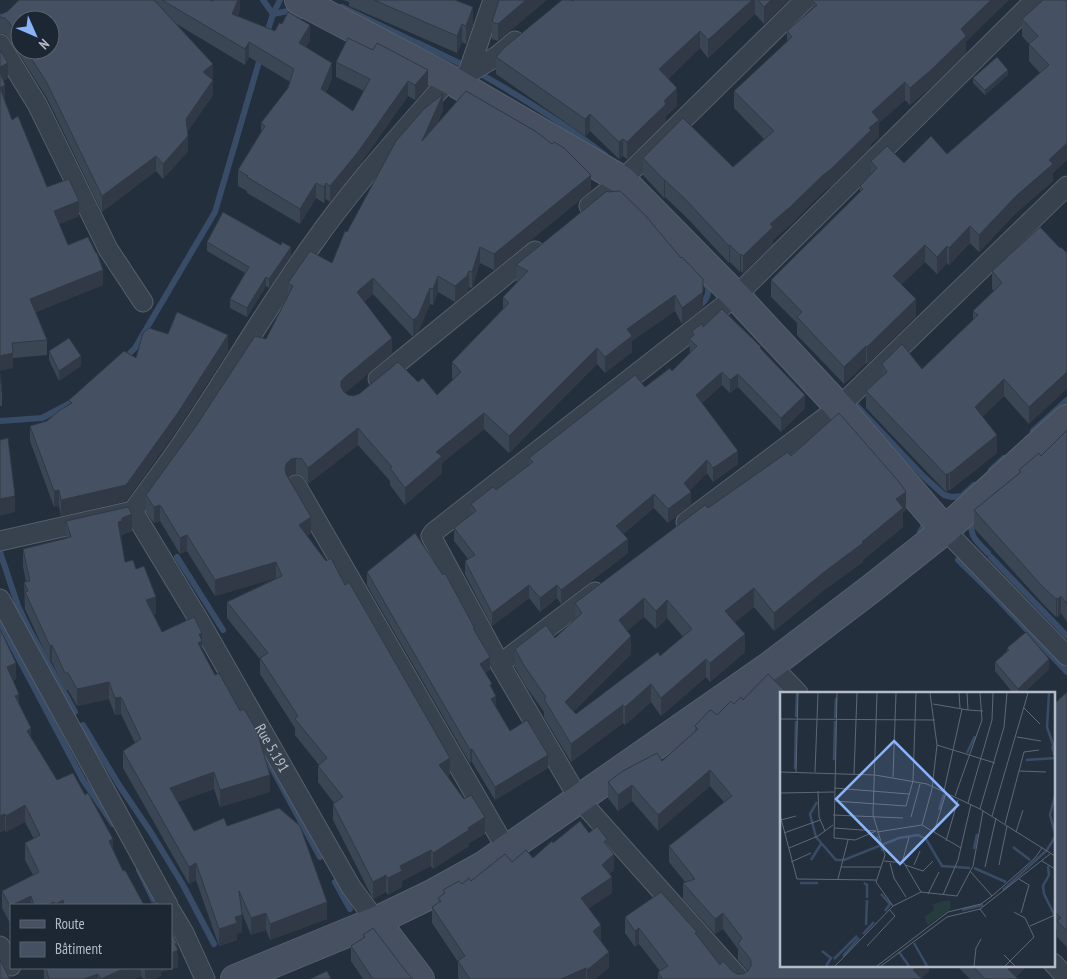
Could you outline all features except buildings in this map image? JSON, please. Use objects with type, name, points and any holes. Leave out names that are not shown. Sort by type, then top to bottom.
[{"type":"main road","points":[[299,0],[457,78],[622,180],[736,296],[839,406],[945,530]]},
{"type":"main road","points":[[235,979],[376,921],[483,866],[771,664],[872,588],[945,530],[1067,419]]},
{"type":"main road","name":"Rue 5.191","points":[[376,921],[420,979]]},
{"type":"street","points":[[457,78],[493,0]]},
{"type":"street","points":[[575,218],[622,180],[805,0]]},
{"type":"street","points":[[740,979],[579,799],[500,664],[431,536],[736,296],[1035,0]]},
{"type":"street","points":[[0,542],[133,512],[194,426],[311,245],[341,205],[372,168],[457,78],[497,56],[526,33]]},
{"type":"street","points":[[0,44],[37,104],[108,249],[142,302]]},
{"type":"street","points":[[673,532],[839,406],[1067,186]]},
{"type":"street","points":[[367,388],[544,243]]},
{"type":"street","points":[[296,485],[506,850]]},
{"type":"street","name":"Rue 5.191","points":[[133,512],[203,627],[351,887],[376,921]]},
{"type":"street","points":[[945,530],[1067,656]]},
{"type":"street","points":[[500,664],[610,580]]},
{"type":"street","points":[[0,599],[167,904]]},
{"type":"street","points":[[771,664],[797,692]]},
{"type":"street","points":[[172,913],[206,979]]},
{"type":"street","points":[[0,946],[10,964]]},
{"type":"street","points":[[1054,964],[1067,978]]},
{"type":"waterway","points":[[263,0],[273,14],[288,11],[301,16]]},
{"type":"waterway","points":[[266,36],[280,0]]},
{"type":"waterway","points":[[342,7],[417,43]]},
{"type":"waterway","points":[[418,43],[461,64]]},
{"type":"waterway","points":[[123,360],[135,348],[215,212],[261,55]]},
{"type":"waterway","points":[[479,73],[544,112],[605,155]]},
{"type":"waterway","points":[[698,308],[705,301],[708,294],[708,287],[703,281]]},
{"type":"waterway","points":[[0,421],[42,418],[76,400]]},
{"type":"waterway","points":[[1033,431],[1067,400]]},
{"type":"waterway","points":[[857,406],[923,476],[944,495],[952,497],[962,496],[974,485]]},
{"type":"waterway","points":[[991,470],[1004,458]]},
{"type":"waterway","points":[[920,532],[925,520]]},
{"type":"waterway","points":[[972,524],[971,529],[974,537],[988,553]]},
{"type":"waterway","points":[[0,552],[18,606],[75,712]]},
{"type":"waterway","points":[[177,557],[223,630]]},
{"type":"waterway","points":[[991,557],[1067,636]]},
{"type":"waterway","points":[[958,560],[1067,672]]},
{"type":"waterway","points":[[0,623],[83,780],[113,824]]},
{"type":"waterway","points":[[83,725],[183,885],[214,944]]},
{"type":"waterway","points":[[261,748],[320,857]]},
{"type":"waterway","points":[[139,870],[156,904]]},
{"type":"waterway","points":[[335,882],[350,909]]}]
